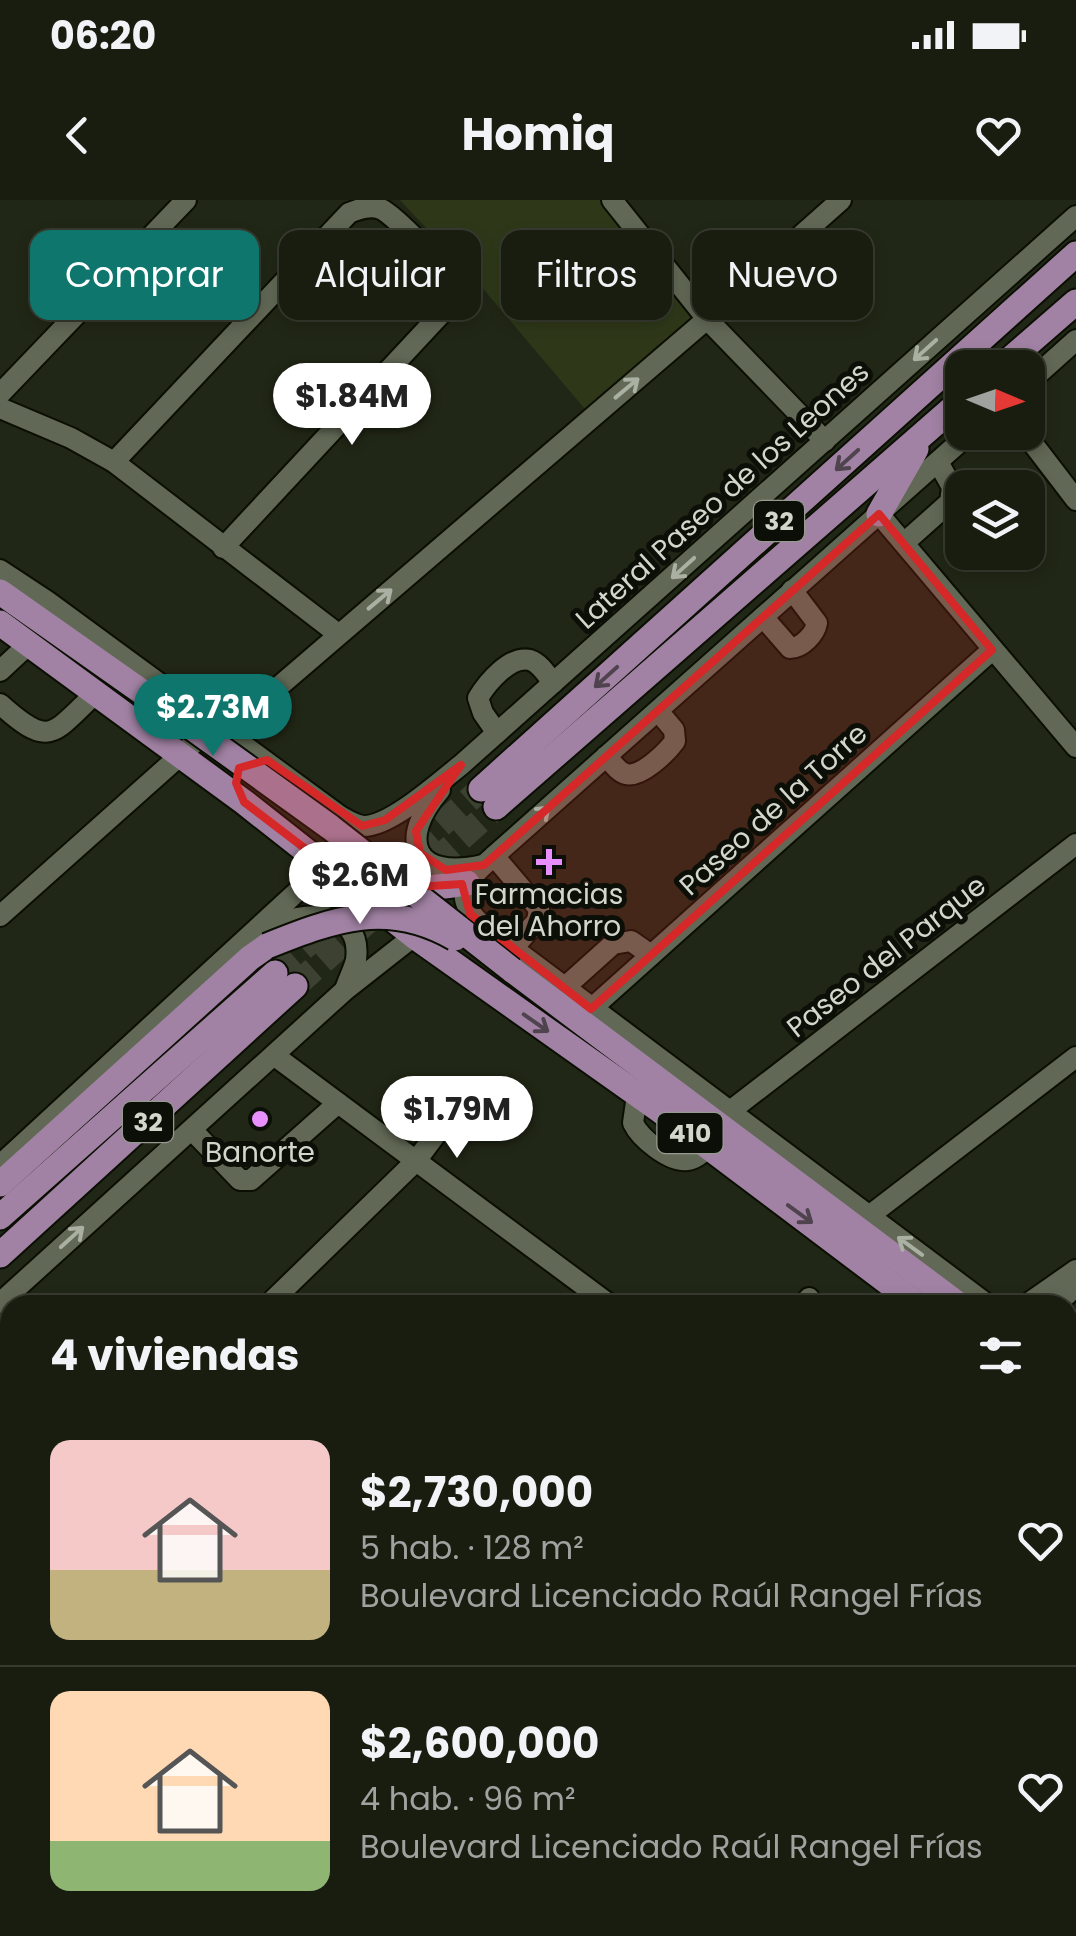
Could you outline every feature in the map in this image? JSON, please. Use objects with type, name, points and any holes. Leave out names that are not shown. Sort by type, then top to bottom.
[{"type":"main road","name":"32","points":[[945,415],[489,798],[1076,254]]},
{"type":"main road","points":[[1021,350],[1076,302]]},
{"type":"main road","points":[[879,514],[928,430]]},
{"type":"main road","name":"410","points":[[0,592],[513,959],[923,1293]]},
{"type":"main road","points":[[0,623],[103,697],[184,744],[187,750],[227,731]]},
{"type":"main road","name":"410","points":[[187,750],[244,802],[414,936],[709,1147],[923,1293],[958,1292]]},
{"type":"main road","points":[[244,802],[236,774],[249,763],[267,760]]},
{"type":"main road","points":[[333,871],[386,889],[422,891],[482,868]]},
{"type":"main road","points":[[0,1184],[250,958],[256,943],[323,923],[358,916],[389,916],[440,929],[513,959]]},
{"type":"main road","points":[[457,967],[445,946],[449,930],[482,925]]},
{"type":"main road","name":"32","points":[[0,1217],[285,980],[0,1255]]},
{"type":"street","points":[[0,394],[186,200]]},
{"type":"street","points":[[612,200],[692,300]]},
{"type":"street","points":[[807,230],[841,200]]},
{"type":"street","points":[[114,462],[349,213],[364,207],[380,209],[447,272],[454,286],[452,301],[223,548]]},
{"type":"street","name":"Lateral Paseo de los Leones","points":[[267,760],[350,822],[374,824],[400,810],[498,733],[1076,216]]},
{"type":"street","points":[[227,731],[706,320]]},
{"type":"street","points":[[708,320],[824,441]]},
{"type":"street","points":[[1045,368],[1076,340]]},
{"type":"street","points":[[0,408],[72,438],[114,462],[338,634]]},
{"type":"street","points":[[951,450],[482,868],[465,905],[513,959],[564,988],[869,1216],[958,1292]]},
{"type":"street","points":[[1038,450],[1076,500]]},
{"type":"street","points":[[904,542],[950,502],[952,487],[938,462]]},
{"type":"street","points":[[879,514],[1076,747]]},
{"type":"street","points":[[0,570],[267,760]]},
{"type":"street","points":[[763,618],[790,648],[800,645],[816,630],[817,623],[792,590]]},
{"type":"street","points":[[0,671],[30,643]]},
{"type":"street","name":"Paseo de la Torre","points":[[591,1008],[992,650]]},
{"type":"street","points":[[498,733],[479,707],[478,698],[501,671],[526,659],[534,662],[553,683]]},
{"type":"street","points":[[0,704],[26,727],[36,733],[48,733],[103,697]]},
{"type":"street","points":[[606,756],[620,771],[631,774],[671,747],[674,730],[658,711]]},
{"type":"street","points":[[0,916],[187,750]]},
{"type":"street","points":[[461,765],[420,816],[416,831],[420,853],[430,864],[446,870],[482,868],[539,909],[537,921],[513,959]]},
{"type":"street","name":"Paseo del Parque","points":[[729,1112],[1076,844]]},
{"type":"street","points":[[256,943],[300,892],[333,871]]},
{"type":"street","points":[[0,1165],[287,918],[326,915],[348,928],[355,943],[356,960],[344,992]]},
{"type":"street","points":[[9,1295],[344,992],[414,936]]},
{"type":"street","points":[[564,988],[614,944],[631,942],[651,955]]},
{"type":"street","points":[[276,1056],[597,1295]]},
{"type":"street","points":[[869,1216],[1076,1056]]},
{"type":"street","points":[[648,1102],[633,1123],[648,1141],[682,1160],[690,1160],[709,1147]]},
{"type":"street","points":[[192,1130],[240,1180],[251,1180],[338,1103]]},
{"type":"street","points":[[278,1295],[416,1161],[454,1110]]},
{"type":"street","points":[[1040,1295],[1076,1270]]},
{"type":"highlighted area","points":[[879,514],[992,650],[591,1009],[470,914],[462,884],[385,889],[341,876],[244,802],[236,783],[239,768],[267,760],[362,826],[385,820],[461,765],[416,831],[420,853],[446,870],[484,865]]},
{"type":"green space","points":[[400,200],[601,200],[626,230],[501,230],[501,310],[481,287],[481,230],[428,230]]},
{"type":"green space","points":[[672,284],[691,307],[691,322],[585,409],[510,320],[672,320]]},
{"type":"tunnel","points":[[275,973],[481,789]]},
{"type":"tunnel","points":[[295,986],[496,807]]},
{"type":"place","name":"Farmacias del Ahorro","points":[[549,862]]},
{"type":"place","name":"Banorte","points":[[260,1119]]}]
